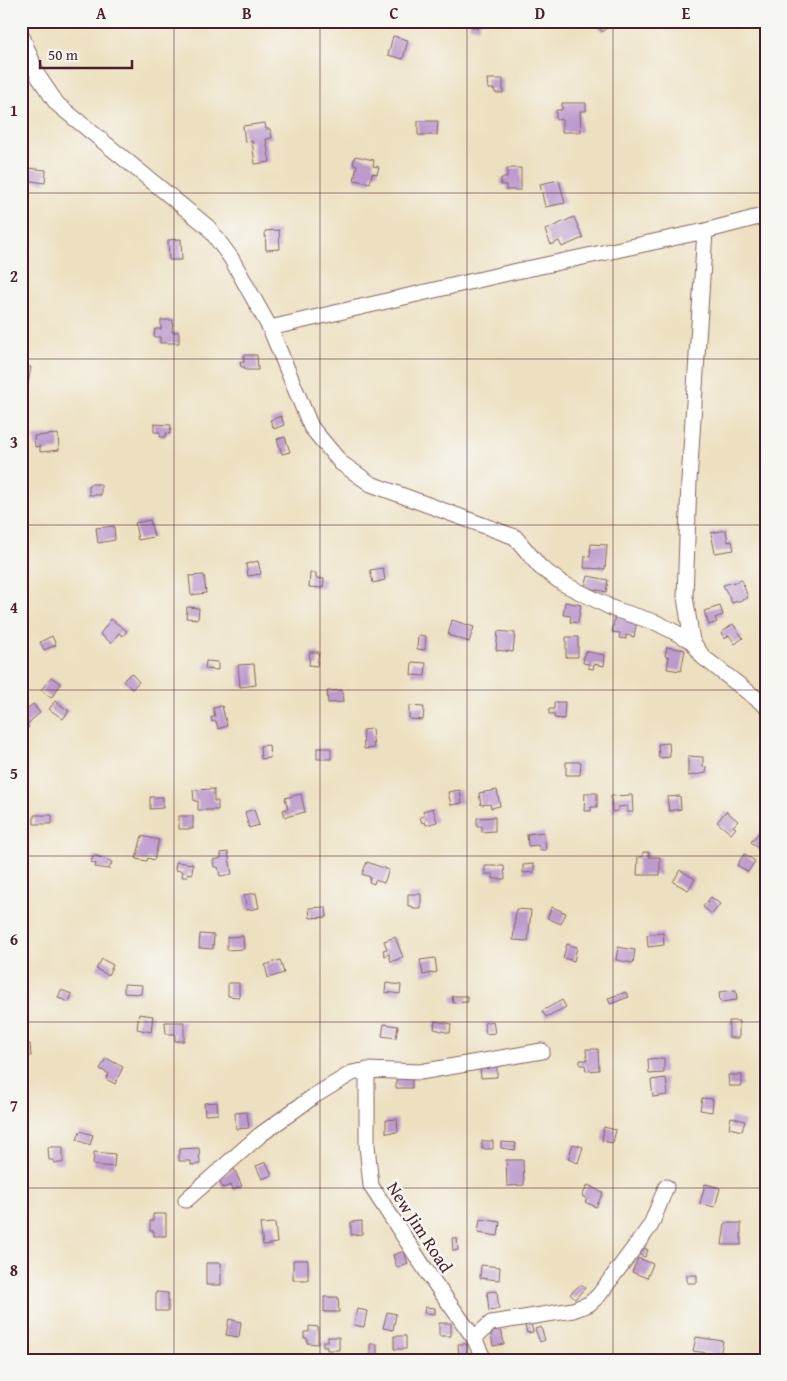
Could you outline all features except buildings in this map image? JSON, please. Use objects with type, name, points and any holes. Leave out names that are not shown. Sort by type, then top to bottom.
[{"type":"street","points":[[21,34],[38,76],[57,104],[208,227],[232,258],[270,328],[310,428],[341,463],[371,484],[515,537],[540,567],[562,583],[614,609],[657,623],[692,641]]},
{"type":"street","points":[[270,328],[508,273],[705,231],[766,215]]},
{"type":"street","points":[[705,231],[689,480],[685,597],[692,641],[702,657],[766,706]]},
{"type":"street","points":[[186,1200],[260,1135],[314,1096],[352,1073],[367,1070],[420,1072],[542,1051]]},
{"type":"street","name":"New Jim Road","points":[[367,1070],[368,1170],[371,1186],[428,1275],[474,1338],[484,1360]]},
{"type":"street","points":[[474,1338],[492,1323],[553,1314],[588,1304],[599,1295],[651,1225],[666,1187]]}]
